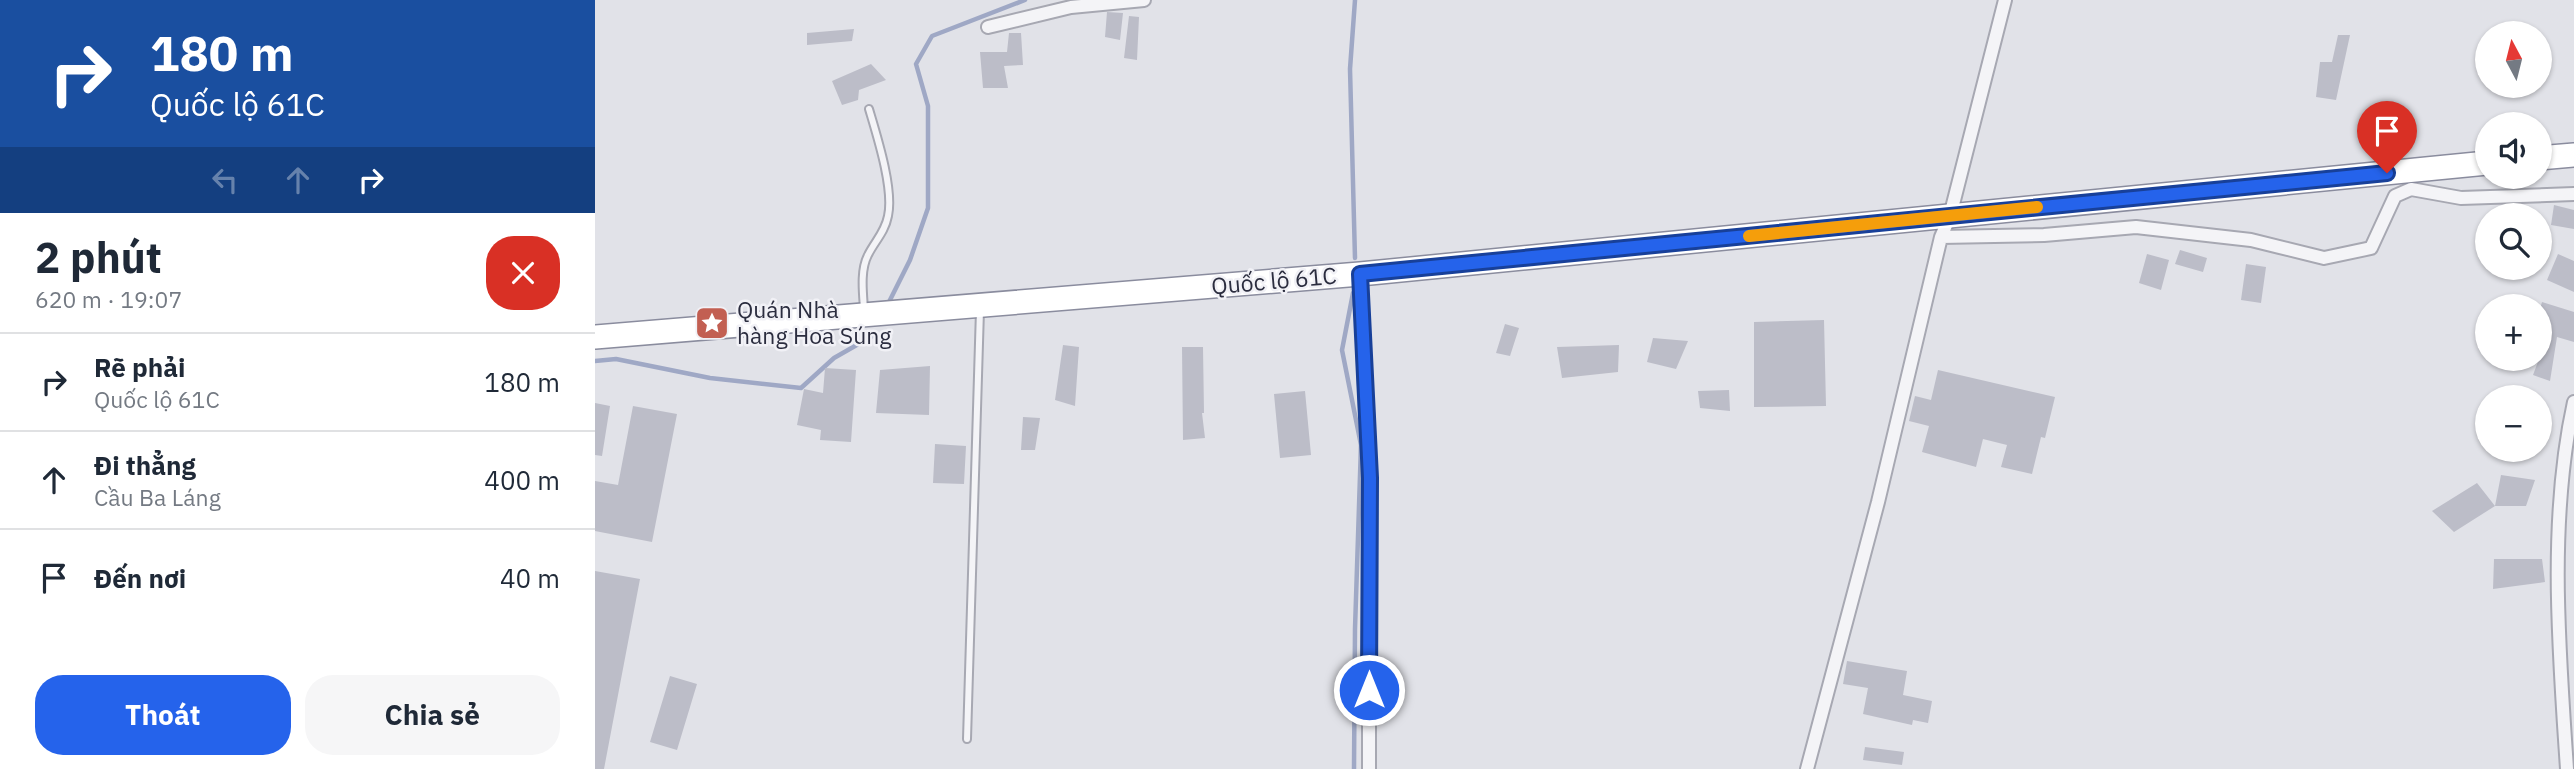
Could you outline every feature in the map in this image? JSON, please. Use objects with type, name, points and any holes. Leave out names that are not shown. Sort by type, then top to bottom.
[{"type":"highway","points":[[2552,157],[2574,155]]},
{"type":"highway","name":"Quốc lộ 61C","points":[[595,337],[1360,274],[2475,164]]},
{"type":"street","points":[[988,27],[1071,7],[1144,0]]},
{"type":"street","points":[[1807,769],[1878,502],[1941,237],[1951,216],[2005,0]]},
{"type":"street","points":[[1941,237],[2044,235],[2136,228],[2251,240],[2324,258],[2371,248],[2395,196],[2411,189],[2461,198],[2574,194]]},
{"type":"street","points":[[1360,274],[1370,478],[1369,769]]},
{"type":"street","points":[[2567,769],[2561,685],[2558,539],[2567,436],[2574,402]]},
{"type":"lane","points":[[864,314],[868,255],[883,234],[889,214],[883,159],[869,109]]},
{"type":"lane","points":[[967,739],[980,305]]},
{"type":"building","points":[[1107,12],[1123,13],[1120,40],[1105,37]]},
{"type":"building","points":[[1129,16],[1139,17],[1137,60],[1124,58]]},
{"type":"building","points":[[854,29],[852,41],[807,45],[807,33]]},
{"type":"building","points":[[1009,33],[1021,33],[1023,65],[1004,66],[1008,88],[983,88],[980,52],[1007,52]]},
{"type":"building","points":[[2338,35],[2350,35],[2336,100],[2316,97],[2320,62],[2332,62]]},
{"type":"building","points":[[871,64],[886,80],[859,90],[858,100],[842,105],[832,81]]},
{"type":"building","points":[[2554,205],[2574,210],[2574,229],[2552,225]]},
{"type":"building","points":[[2180,250],[2207,258],[2203,272],[2175,264]]},
{"type":"building","points":[[2147,254],[2169,260],[2161,290],[2139,283]]},
{"type":"building","points":[[2558,254],[2574,261],[2574,292],[2547,280],[2552,280],[2552,268]]},
{"type":"building","points":[[2246,264],[2266,267],[2261,303],[2241,300]]},
{"type":"building","points":[[2552,305],[2574,312],[2574,342],[2557,337],[2552,368]]},
{"type":"building","points":[[1824,320],[1826,406],[1754,407],[1754,322]]},
{"type":"building","points":[[1505,324],[1519,328],[1510,356],[1496,353]]},
{"type":"building","points":[[1653,338],[1688,341],[1676,369],[1647,362]]},
{"type":"building","points":[[1063,345],[1079,347],[1075,406],[1055,400]]},
{"type":"building","points":[[1619,345],[1618,372],[1562,378],[1557,347]]},
{"type":"building","points":[[1182,347],[1203,347],[1202,413],[1205,438],[1183,440]]},
{"type":"building","points":[[930,366],[929,415],[876,413],[880,370]]},
{"type":"building","points":[[825,368],[856,370],[851,442],[820,440],[821,430],[797,425],[804,389],[823,393]]},
{"type":"building","points":[[1938,370],[2055,397],[2045,438],[2041,437],[2032,474],[2001,467],[2007,445],[1983,439],[1976,467],[1922,452],[1929,426],[1909,421],[1915,396],[1931,400]]},
{"type":"building","points":[[2534,371],[2552,371],[2550,381],[2533,375]]},
{"type":"building","points":[[1729,390],[1730,411],[1700,408],[1698,391]]},
{"type":"building","points":[[1305,391],[1311,455],[1280,458],[1274,394]]},
{"type":"building","points":[[595,403],[610,406],[602,456],[595,455]]},
{"type":"building","points":[[633,406],[677,414],[652,542],[595,531],[595,481],[618,485]]},
{"type":"building","points":[[1023,417],[1040,418],[1035,450],[1021,450]]},
{"type":"building","points":[[935,444],[966,446],[964,484],[933,483]]},
{"type":"building","points":[[2501,475],[2535,480],[2526,506],[2495,506]]},
{"type":"building","points":[[2477,483],[2495,506],[2454,532],[2432,511]]},
{"type":"building","points":[[2494,559],[2542,559],[2545,582],[2493,589]]},
{"type":"building","points":[[595,571],[640,579],[604,769],[595,769]]},
{"type":"building","points":[[1847,661],[1907,671],[1903,695],[1932,701],[1928,723],[1913,720],[1912,725],[1863,714],[1868,688],[1843,684]]},
{"type":"building","points":[[670,676],[697,684],[677,750],[650,742]]},
{"type":"building","points":[[1865,747],[1904,752],[1902,765],[1863,760]]},
{"type":"waterway","points":[[889,302],[910,260],[928,208],[928,106],[916,64],[932,36],[1025,0]]},
{"type":"waterway","points":[[1355,0],[1350,69],[1355,258]]},
{"type":"waterway","points":[[1353,293],[1342,350],[1361,445],[1354,769]]},
{"type":"waterway","points":[[595,361],[616,359],[710,378],[801,388],[834,358],[876,334]]},
{"type":"slow traffic","points":[[1749,236],[2037,207]]},
{"type":"place","name":"Quán Nhà hàng Hoa Súng","points":[[712,323]]},
{"type":"route","points":[[1369,690],[1370,478],[1360,274],[2387,173]]}]
